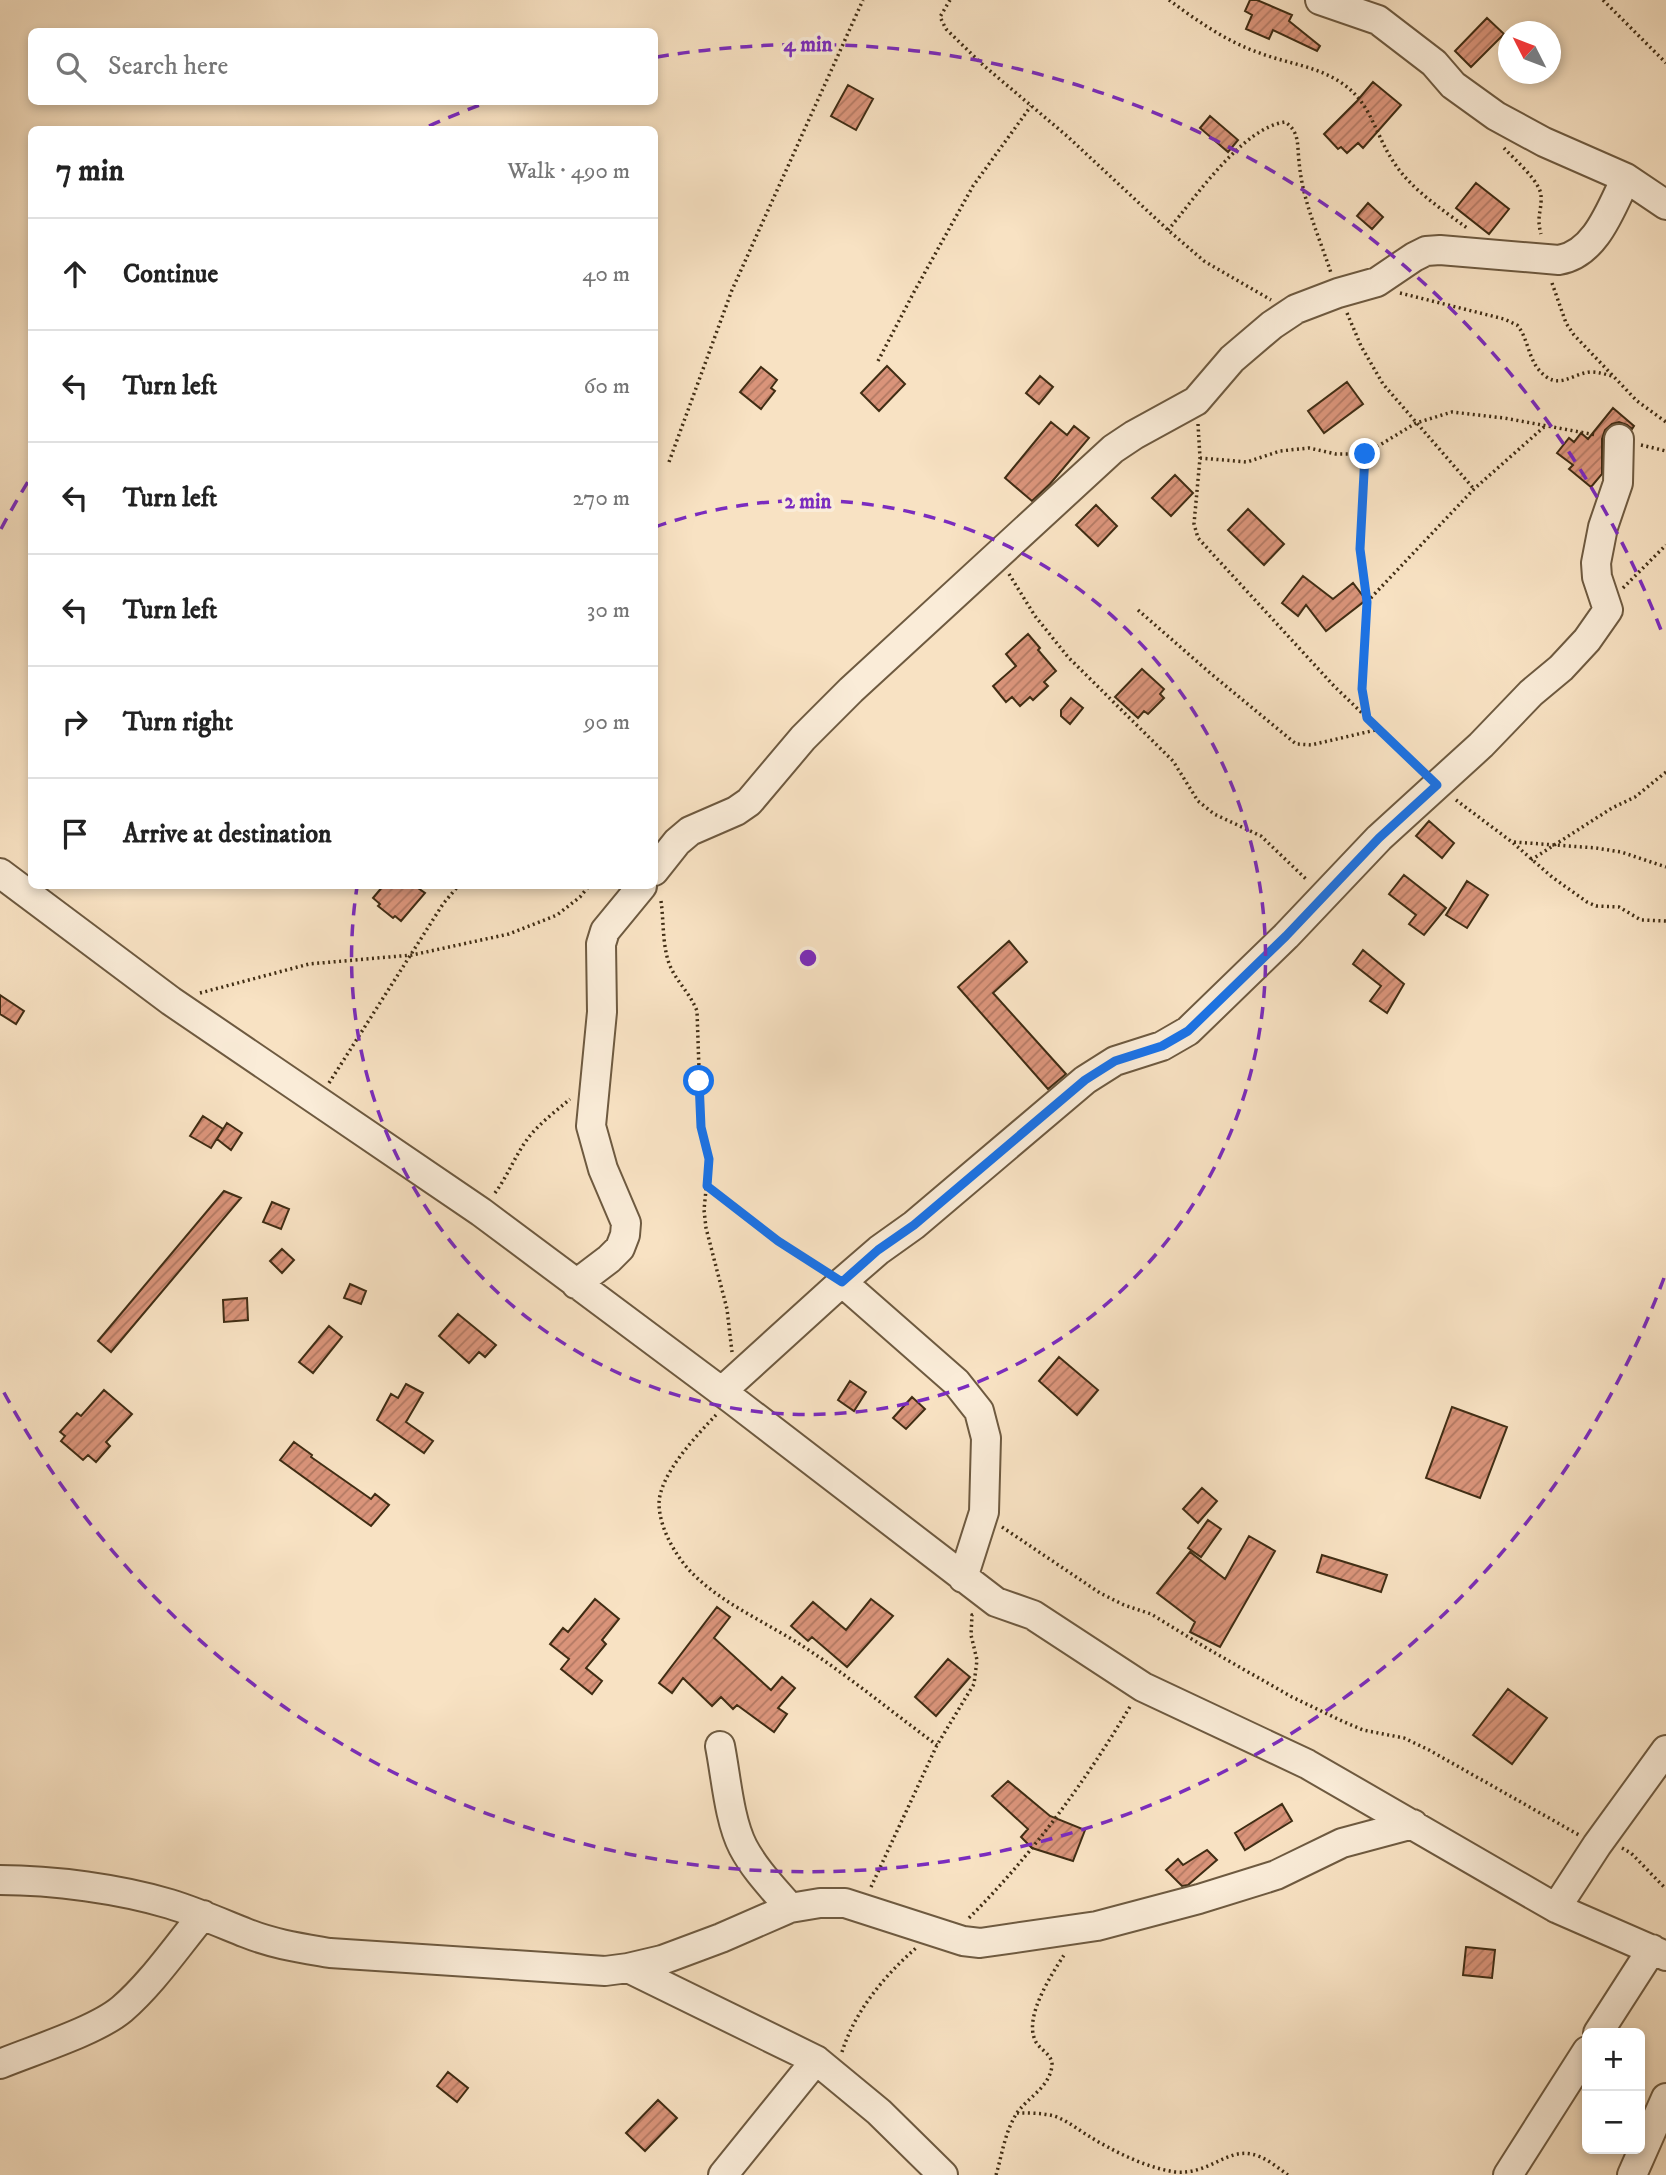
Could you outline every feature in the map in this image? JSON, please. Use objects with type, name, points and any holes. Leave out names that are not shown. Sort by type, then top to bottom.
[{"type":"street","points":[[1320,0],[1378,20],[1434,63],[1453,85],[1496,116],[1544,142],[1626,178],[1666,205]]},
{"type":"street","points":[[658,866],[677,842],[690,831],[736,811],[749,802],[803,738],[851,690],[1113,449],[1196,401],[1232,359],[1272,325],[1296,309],[1377,282],[1426,251],[1570,258],[1580,253],[1594,238],[1626,178]]},
{"type":"street","points":[[731,1388],[878,1250],[925,1216],[1085,1080],[1115,1061],[1162,1046],[1188,1031],[1286,936],[1379,838],[1480,745],[1531,693],[1561,668],[1592,634],[1608,610],[1597,577],[1596,562],[1603,527],[1618,483],[1619,439]]},
{"type":"street","points":[[0,873],[171,1001],[481,1212],[576,1284],[731,1388],[996,1602],[1033,1615],[1143,1687],[1307,1764],[1556,1908],[1659,1953],[1602,2028]]},
{"type":"street","points":[[576,1284],[620,1248],[625,1235],[626,1223],[603,1169],[591,1126],[602,1012],[601,944],[605,931],[640,889]]},
{"type":"street","points":[[842,1282],[956,1382],[979,1411],[986,1438],[984,1512],[963,1578]]},
{"type":"street","points":[[720,1746],[733,1815],[743,1846],[790,1908]]},
{"type":"street","points":[[1556,1908],[1597,1844],[1666,1750]]},
{"type":"street","points":[[0,1880],[34,1880],[80,1886],[166,1903],[202,1914],[248,1934],[291,1947],[330,1953],[605,1971],[662,1960],[790,1908],[820,1903],[845,1903],[946,1936],[980,1943],[1002,1942],[1097,1926],[1276,1875],[1342,1843],[1413,1824]]},
{"type":"street","points":[[0,2064],[98,2024],[121,2010],[150,1980],[202,1914]]},
{"type":"street","points":[[628,1968],[826,2067],[879,2112],[943,2175]]},
{"type":"street","points":[[1508,2175],[1582,2059]]},
{"type":"street","points":[[723,2175],[826,2067]]},
{"type":"street","points":[[1632,2175],[1666,2098]]},
{"type":"path","points":[[669,462],[732,290],[863,0]]},
{"type":"path","points":[[950,0],[940,17],[946,29],[1168,230],[1204,261],[1268,300],[1296,309]]},
{"type":"path","points":[[1169,0],[1226,37],[1256,52],[1331,76],[1349,88],[1367,108],[1395,166],[1417,188],[1473,233]]},
{"type":"path","points":[[1603,0],[1666,63]]},
{"type":"path","points":[[878,361],[973,186],[1031,106]]},
{"type":"path","points":[[1168,230],[1228,158],[1250,137],[1275,124],[1285,122],[1293,127],[1297,134],[1306,203],[1338,293],[1361,346],[1383,384],[1474,489]]},
{"type":"path","points":[[1496,141],[1538,186],[1542,195],[1538,213],[1539,230],[1551,280],[1566,323],[1574,335],[1637,401],[1666,422]]},
{"type":"path","points":[[1377,282],[1392,291],[1504,319],[1517,326],[1530,357],[1540,371],[1554,380],[1562,382],[1591,372],[1614,377]]},
{"type":"path","points":[[1196,401],[1200,458],[1194,524],[1198,538],[1334,686],[1463,807],[1587,902],[1619,906],[1641,920],[1666,920]]},
{"type":"path","points":[[1200,458],[1247,462],[1280,451],[1309,448],[1336,454],[1365,454],[1416,423],[1452,412],[1619,439],[1666,451]]},
{"type":"path","points":[[1367,602],[1474,489],[1544,427]]},
{"type":"path","points":[[1365,454],[1360,549],[1367,602],[1362,689],[1367,718]]},
{"type":"path","points":[[1608,610],[1625,586],[1666,545]]},
{"type":"path","points":[[998,557],[1035,616],[1059,647],[1111,702],[1173,761],[1198,801],[1214,814],[1261,836],[1324,895]]},
{"type":"path","points":[[1138,610],[1209,673],[1296,744],[1311,745],[1380,729]]},
{"type":"path","points":[[1531,860],[1612,808],[1635,797],[1666,772]]},
{"type":"path","points":[[1512,842],[1621,852],[1666,867]]},
{"type":"path","points":[[317,1101],[456,889]]},
{"type":"path","points":[[171,1001],[309,964],[412,955],[509,934],[539,924],[568,907],[586,889]]},
{"type":"path","points":[[654,889],[670,966],[693,1000],[697,1011],[701,1127],[709,1159],[704,1210],[706,1228],[727,1309],[732,1356],[731,1388],[669,1473],[661,1489],[659,1506],[663,1525],[673,1547],[692,1573],[725,1598],[805,1647],[937,1745]]},
{"type":"path","points":[[481,1212],[507,1177],[513,1159],[528,1138],[596,1077]]},
{"type":"path","points":[[707,1186],[768,1234],[842,1282]]},
{"type":"path","points":[[984,1512],[1037,1552],[1100,1593],[1151,1614],[1236,1666],[1334,1718],[1363,1730],[1404,1738],[1597,1844],[1614,1846],[1631,1853],[1666,1889]]},
{"type":"path","points":[[863,1908],[937,1745],[974,1684],[977,1660],[971,1636],[972,1615],[996,1602]]},
{"type":"path","points":[[826,2067],[872,1996],[902,1960],[917,1947],[946,1936],[992,1895],[1058,1816],[1098,1760],[1143,1687]]},
{"type":"path","points":[[996,2175],[1010,2127],[1017,2113],[1040,2090],[1049,2074],[1052,2065],[1049,2055],[1034,2038],[1035,2016],[1044,1988],[1081,1928]]},
{"type":"path","points":[[1017,2113],[1050,2115],[1062,2119],[1118,2152],[1150,2166],[1173,2172],[1193,2174],[1236,2154],[1250,2153],[1288,2175]]},
{"type":"building","points":[[1250,0],[1257,0],[1292,15],[1289,21],[1320,46],[1317,51],[1273,30],[1269,39],[1246,29],[1252,15],[1245,11]]},
{"type":"building","points":[[1487,18],[1498,28],[1498,40],[1471,67],[1455,51]]},
{"type":"building","points":[[1373,82],[1401,105],[1363,148],[1358,143],[1347,153],[1341,147],[1338,149],[1324,134]]},
{"type":"building","points":[[848,85],[873,99],[856,130],[831,116]]},
{"type":"building","points":[[1210,116],[1238,140],[1228,152],[1200,128]]},
{"type":"building","points":[[1476,183],[1509,209],[1489,234],[1456,208]]},
{"type":"building","points":[[1368,203],[1383,217],[1372,229],[1357,216]]},
{"type":"building","points":[[887,366],[905,384],[879,411],[861,393]]},
{"type":"building","points":[[761,367],[777,380],[771,388],[775,391],[761,409],[740,392]]},
{"type":"building","points":[[1040,376],[1053,387],[1039,404],[1026,393]]},
{"type":"building","points":[[1347,382],[1363,404],[1324,433],[1308,411]]},
{"type":"building","points":[[1613,408],[1634,426],[1632,429],[1619,422],[1605,430],[1602,439],[1602,474],[1591,487],[1569,469],[1573,465],[1557,453],[1569,438],[1574,442],[1581,433],[1588,439]]},
{"type":"building","points":[[1051,422],[1067,435],[1074,426],[1089,438],[1032,501],[1005,478]]},
{"type":"building","points":[[1175,475],[1193,493],[1171,516],[1152,498]]},
{"type":"building","points":[[1096,505],[1117,526],[1098,546],[1076,525]]},
{"type":"building","points":[[1248,509],[1284,544],[1264,565],[1228,530]]},
{"type":"building","points":[[1303,576],[1333,599],[1353,583],[1366,600],[1326,631],[1306,605],[1298,616],[1282,603]]},
{"type":"building","points":[[1028,634],[1056,671],[1044,682],[1048,686],[1033,700],[1030,697],[1020,706],[1012,697],[1006,702],[993,686],[1016,666],[1006,654]]},
{"type":"building","points":[[1142,669],[1164,689],[1160,694],[1164,698],[1148,714],[1144,711],[1138,718],[1115,697]]},
{"type":"building","points":[[1071,698],[1083,708],[1070,724],[1061,716],[1061,710]]},
{"type":"building","points":[[1429,821],[1454,843],[1442,858],[1416,836]]},
{"type":"building","points":[[1404,875],[1446,908],[1424,935],[1409,924],[1416,915],[1389,894]]},
{"type":"building","points":[[1467,881],[1488,895],[1467,928],[1446,915]]},
{"type":"building","points":[[380,889],[419,889],[425,893],[401,921],[378,906],[380,904],[373,898]]},
{"type":"building","points":[[1009,941],[1027,962],[993,993],[1066,1074],[1048,1089],[958,987]]},
{"type":"building","points":[[1363,950],[1404,984],[1387,1013],[1370,1001],[1381,986],[1353,964]]},
{"type":"building","points":[[0,995],[24,1011],[16,1024],[0,1014]]},
{"type":"building","points":[[203,1116],[223,1129],[211,1148],[190,1136]]},
{"type":"building","points":[[227,1123],[242,1133],[231,1150],[217,1139]]},
{"type":"building","points":[[224,1191],[241,1198],[111,1352],[98,1341]]},
{"type":"building","points":[[272,1202],[289,1209],[281,1229],[263,1222]]},
{"type":"building","points":[[282,1249],[294,1260],[282,1273],[270,1261]]},
{"type":"building","points":[[350,1284],[366,1291],[361,1304],[344,1298]]},
{"type":"building","points":[[247,1298],[248,1320],[224,1322],[223,1300]]},
{"type":"building","points":[[458,1314],[496,1345],[485,1357],[479,1352],[469,1363],[439,1336]]},
{"type":"building","points":[[329,1326],[342,1337],[313,1373],[299,1362]]},
{"type":"building","points":[[1059,1357],[1098,1390],[1077,1415],[1039,1381]]},
{"type":"building","points":[[850,1381],[866,1392],[854,1411],[838,1400]]},
{"type":"building","points":[[406,1384],[423,1393],[406,1422],[433,1441],[424,1453],[377,1420],[391,1394],[398,1398]]},
{"type":"building","points":[[104,1390],[132,1414],[106,1442],[110,1446],[96,1462],[88,1455],[83,1460],[61,1441],[65,1436],[60,1432],[77,1413],[81,1416]]},
{"type":"building","points":[[912,1397],[925,1409],[906,1429],[893,1418]]},
{"type":"building","points":[[1452,1407],[1507,1427],[1480,1498],[1426,1478]]},
{"type":"building","points":[[294,1442],[371,1499],[375,1494],[389,1505],[371,1526],[280,1460]]},
{"type":"building","points":[[1202,1488],[1217,1501],[1198,1523],[1183,1509]]},
{"type":"building","points":[[1208,1520],[1221,1529],[1201,1557],[1188,1548]]},
{"type":"building","points":[[1249,1536],[1275,1551],[1220,1647],[1190,1632],[1195,1622],[1157,1593],[1190,1552],[1225,1579]]},
{"type":"building","points":[[1322,1555],[1387,1575],[1381,1592],[1317,1572]]},
{"type":"building","points":[[595,1599],[619,1619],[602,1640],[606,1644],[586,1668],[602,1681],[592,1694],[561,1669],[569,1659],[550,1644],[563,1628],[568,1632]]},
{"type":"building","points":[[871,1599],[893,1616],[847,1667],[812,1637],[808,1641],[791,1626],[813,1602],[846,1630]]},
{"type":"building","points":[[717,1607],[730,1617],[714,1638],[771,1690],[782,1677],[795,1688],[778,1708],[787,1714],[774,1732],[737,1705],[733,1709],[721,1697],[712,1706],[683,1678],[672,1693],[659,1683]]},
{"type":"building","points":[[948,1659],[970,1677],[936,1716],[915,1697]]},
{"type":"building","points":[[1508,1689],[1547,1718],[1512,1764],[1473,1735]]},
{"type":"building","points":[[1008,1781],[1050,1816],[1085,1830],[1073,1861],[1032,1848],[1021,1837],[1028,1829],[992,1796]]},
{"type":"building","points":[[1282,1804],[1292,1821],[1245,1850],[1235,1833]]},
{"type":"building","points":[[1207,1850],[1217,1860],[1188,1885],[1182,1886],[1166,1870],[1178,1859],[1183,1865]]},
{"type":"building","points":[[1466,1947],[1495,1950],[1492,1978],[1463,1975]]},
{"type":"building","points":[[448,2072],[468,2088],[457,2102],[437,2086]]},
{"type":"building","points":[[658,2100],[677,2118],[645,2151],[626,2133]]},
{"type":"route","points":[[699,1081],[701,1127],[709,1159],[707,1186],[778,1241],[842,1282],[878,1250],[946,1199],[1085,1080],[1115,1061],[1162,1046],[1188,1031],[1286,936],[1379,838],[1437,785],[1367,718],[1362,689],[1367,602],[1360,549],[1365,454]]}]
